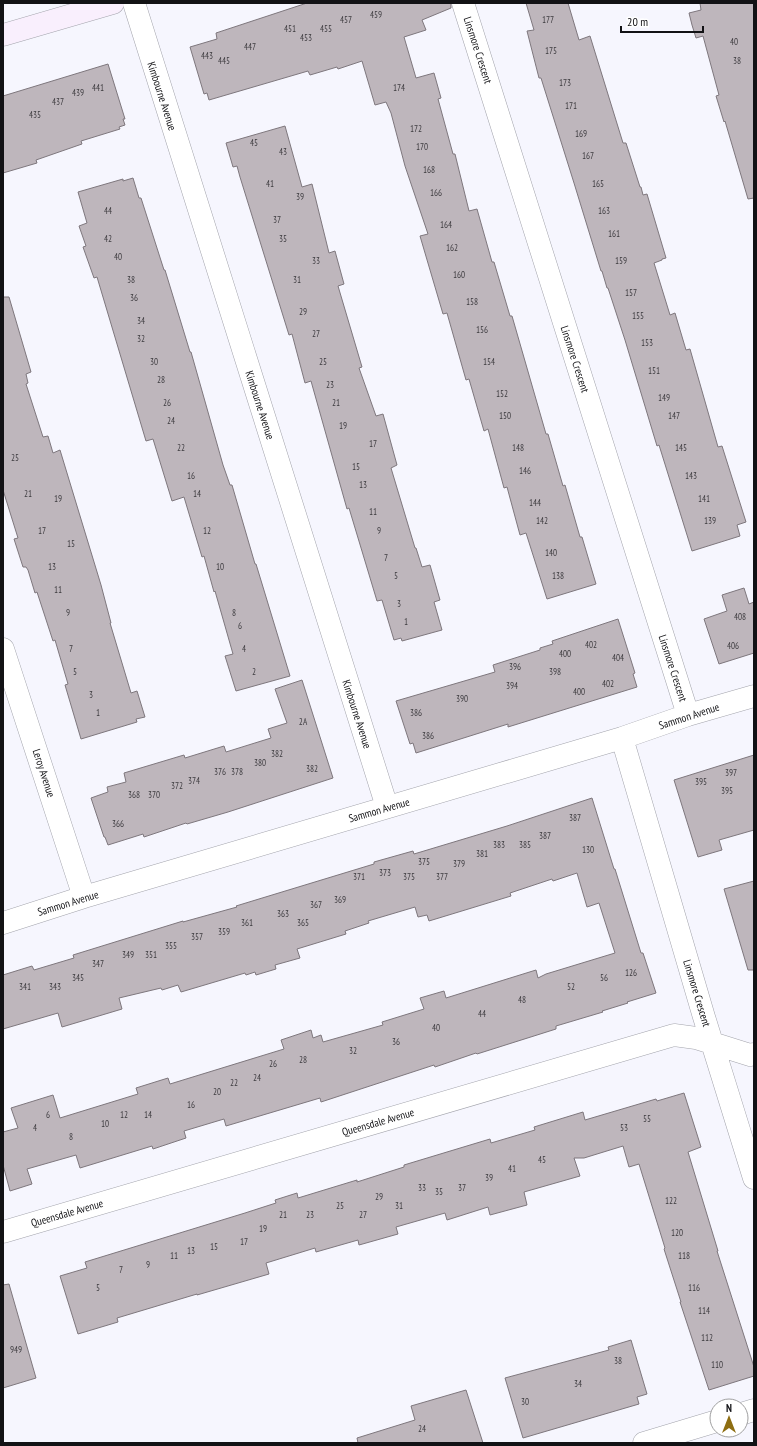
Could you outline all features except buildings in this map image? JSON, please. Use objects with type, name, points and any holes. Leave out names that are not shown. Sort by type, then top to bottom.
[{"type":"street","points":[[3,35],[113,3]]},
{"type":"street","name":"Kimbourne Avenue","points":[[134,3],[387,807]]},
{"type":"street","name":"Linsmore Crescent","points":[[463,3],[688,715]]},
{"type":"street","name":"Leroy Avenue","points":[[3,649],[84,897]]},
{"type":"street","name":"Sammon Avenue","points":[[3,923],[84,897],[622,738],[688,715],[754,696]]},
{"type":"street","name":"Linsmore Crescent","points":[[622,738],[712,1044],[754,1178]]},
{"type":"street","name":"Queensdale Avenue","points":[[3,1232],[674,1035],[696,1038],[750,1055],[754,1054]]},
{"type":"street","points":[[644,1443],[709,1423]]}]
